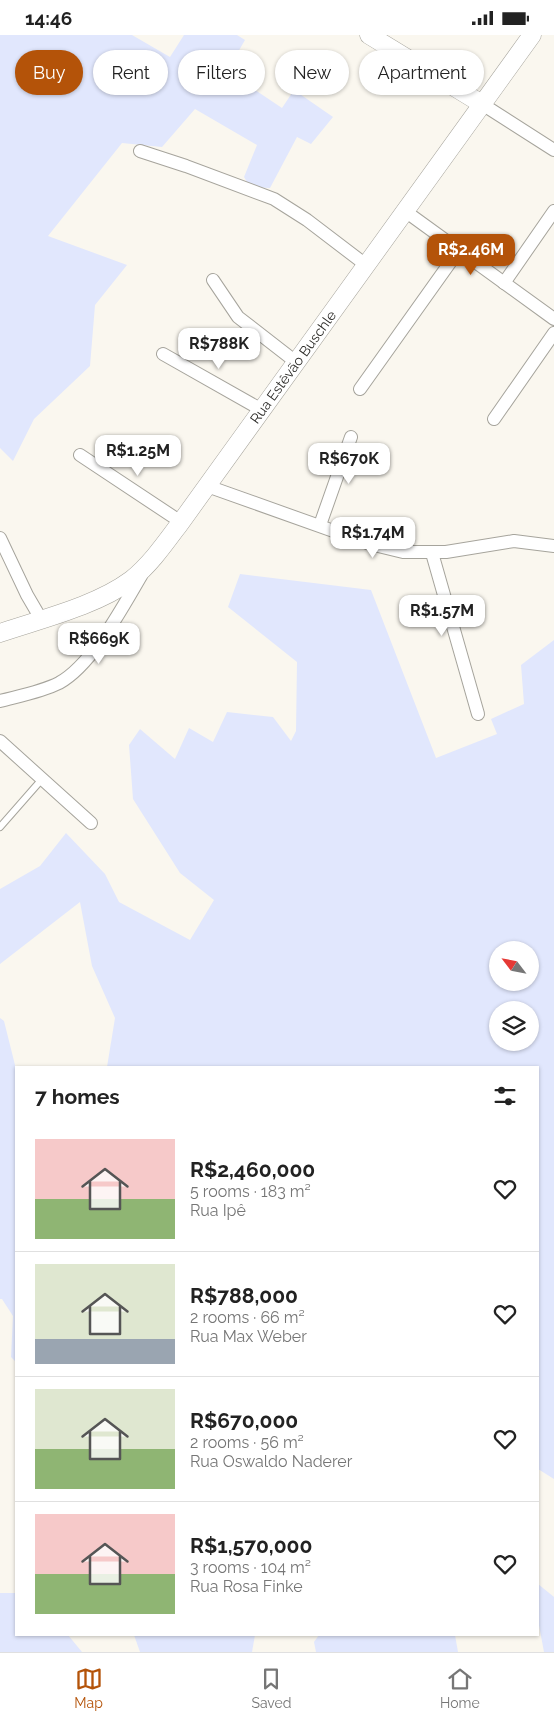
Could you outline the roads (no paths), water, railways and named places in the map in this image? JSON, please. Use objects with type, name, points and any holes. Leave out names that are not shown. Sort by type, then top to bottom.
[{"type":"street","points":[[368,35],[554,150]]},
{"type":"street","name":"Rua Estêvão Buschle","points":[[0,633],[113,591],[131,580],[146,566],[181,522],[532,35]]},
{"type":"street","points":[[140,151],[274,199],[307,220],[366,265]]},
{"type":"street","points":[[406,211],[554,319]]},
{"type":"street","points":[[504,283],[554,211]]},
{"type":"street","points":[[360,389],[460,250]]},
{"type":"street","points":[[213,280],[238,317],[296,362]]},
{"type":"street","points":[[494,419],[554,333]]},
{"type":"street","points":[[163,353],[262,410]]},
{"type":"street","points":[[320,525],[351,437]]},
{"type":"street","points":[[80,455],[181,522]]},
{"type":"street","points":[[207,486],[380,547],[403,552],[432,553],[514,541],[554,546]]},
{"type":"street","points":[[0,538],[27,595],[41,619]]},
{"type":"street","points":[[432,553],[478,714]]},
{"type":"street","points":[[0,701],[54,685],[74,671],[106,634],[146,566]]},
{"type":"street","points":[[0,741],[91,823]]},
{"type":"lane","points":[[0,827],[43,778]]}]
